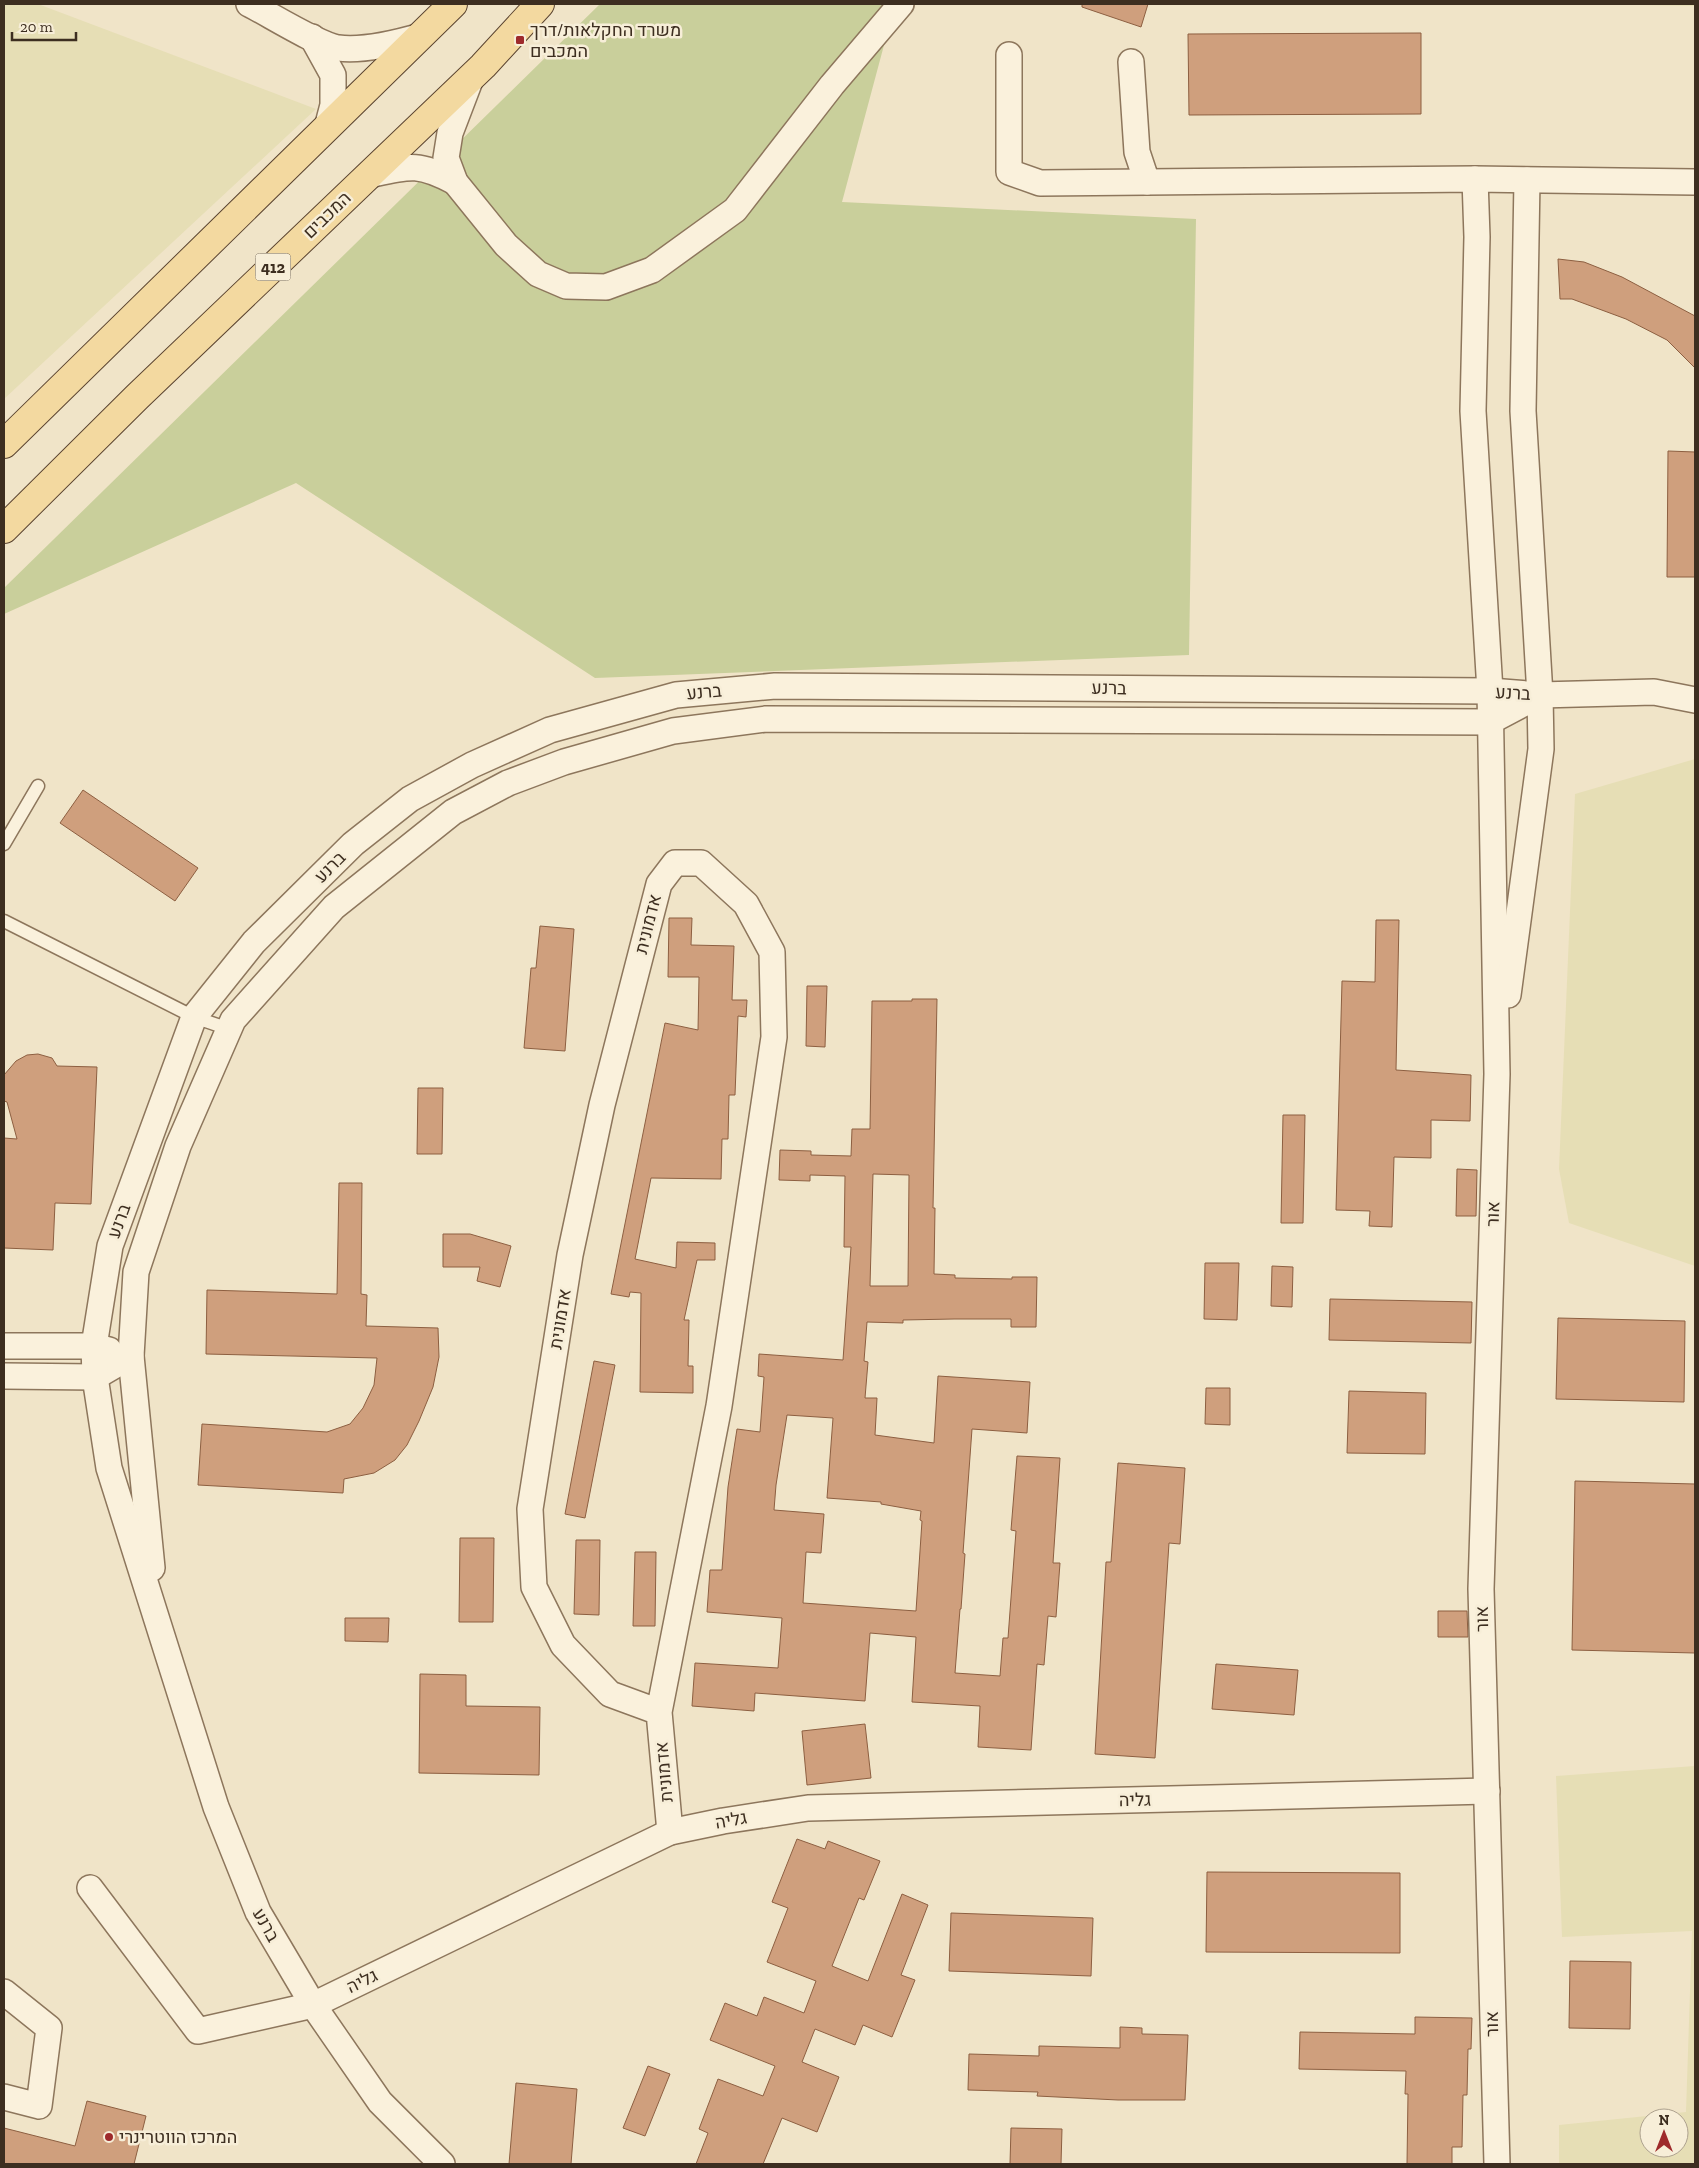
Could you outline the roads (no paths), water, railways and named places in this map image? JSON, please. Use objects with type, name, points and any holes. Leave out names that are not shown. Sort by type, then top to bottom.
[{"type":"main road","points":[[4,444],[453,4]]},
{"type":"main road","name":"המכבים","points":[[4,529],[137,397],[471,78],[540,4]]},
{"type":"street","points":[[249,4],[312,37],[338,48],[388,45],[421,36]]},
{"type":"street","points":[[471,78],[450,133],[447,150],[446,158],[455,182],[506,245],[538,274],[566,286],[606,287],[652,270],[734,210],[832,85],[901,4]]},
{"type":"street","points":[[312,37],[333,75],[333,105],[327,128]]},
{"type":"street","points":[[1009,56],[1009,172],[1040,183],[1475,179],[1695,182]]},
{"type":"street","points":[[1131,62],[1137,152],[1147,182]]},
{"type":"street","points":[[369,175],[408,166],[434,170],[455,182]]},
{"type":"street","points":[[1475,179],[1473,411],[1490,691],[1489,722],[1497,1074]]},
{"type":"street","points":[[1497,1074],[1541,749],[1537,640],[1522,411],[1527,180]]},
{"type":"street","points":[[1537,640],[1547,664],[1563,678],[1591,689],[1654,692],[1695,700]]},
{"type":"street","name":"ברנע","points":[[442,2164],[380,2102],[313,2005],[258,1912],[216,1807],[109,1468],[95,1377],[94,1346],[110,1246],[194,1017],[254,942],[353,844],[410,799],[472,765],[550,730],[676,695],[775,686],[1490,691],[1540,695]]},
{"type":"street","points":[[1540,695],[1654,692]]},
{"type":"street","name":"ברנע","points":[[164,1645],[149,1548],[130,1356],[136,1272],[178,1146],[233,1020],[334,907],[453,812],[508,783],[564,762],[673,731],[766,720],[1489,722],[1540,695]]},
{"type":"street","points":[[641,704],[652,737]]},
{"type":"street","name":"אדמונית","points":[[659,1712],[610,1694],[563,1645],[534,1587],[530,1510],[572,1245],[602,1105],[659,884],[675,862],[701,863],[746,904],[772,952],[774,1036],[719,1406],[659,1712],[670,1832]]},
{"type":"street","name":"אור","points":[[1497,1074],[1481,1589],[1497,2164]]},
{"type":"street","points":[[4,1346],[94,1346],[130,1356]]},
{"type":"street","points":[[4,1376],[95,1377],[130,1356]]},
{"type":"street","name":"גליה","points":[[90,1888],[198,2031],[313,2005],[670,1832],[723,1821],[808,1808],[1486,1791]]},
{"type":"street","points":[[4,1992],[49,2028],[39,2106],[4,2097]]},
{"type":"lane","points":[[4,844],[38,786]]},
{"type":"lane","points":[[4,921],[194,1017],[229,1029]]},
{"type":"place","name":"משרד החקלאות/דרך המכבים","points":[[520,40]]},
{"type":"place","name":"המרכז הווטרינרי","points":[[109,2137]]}]
